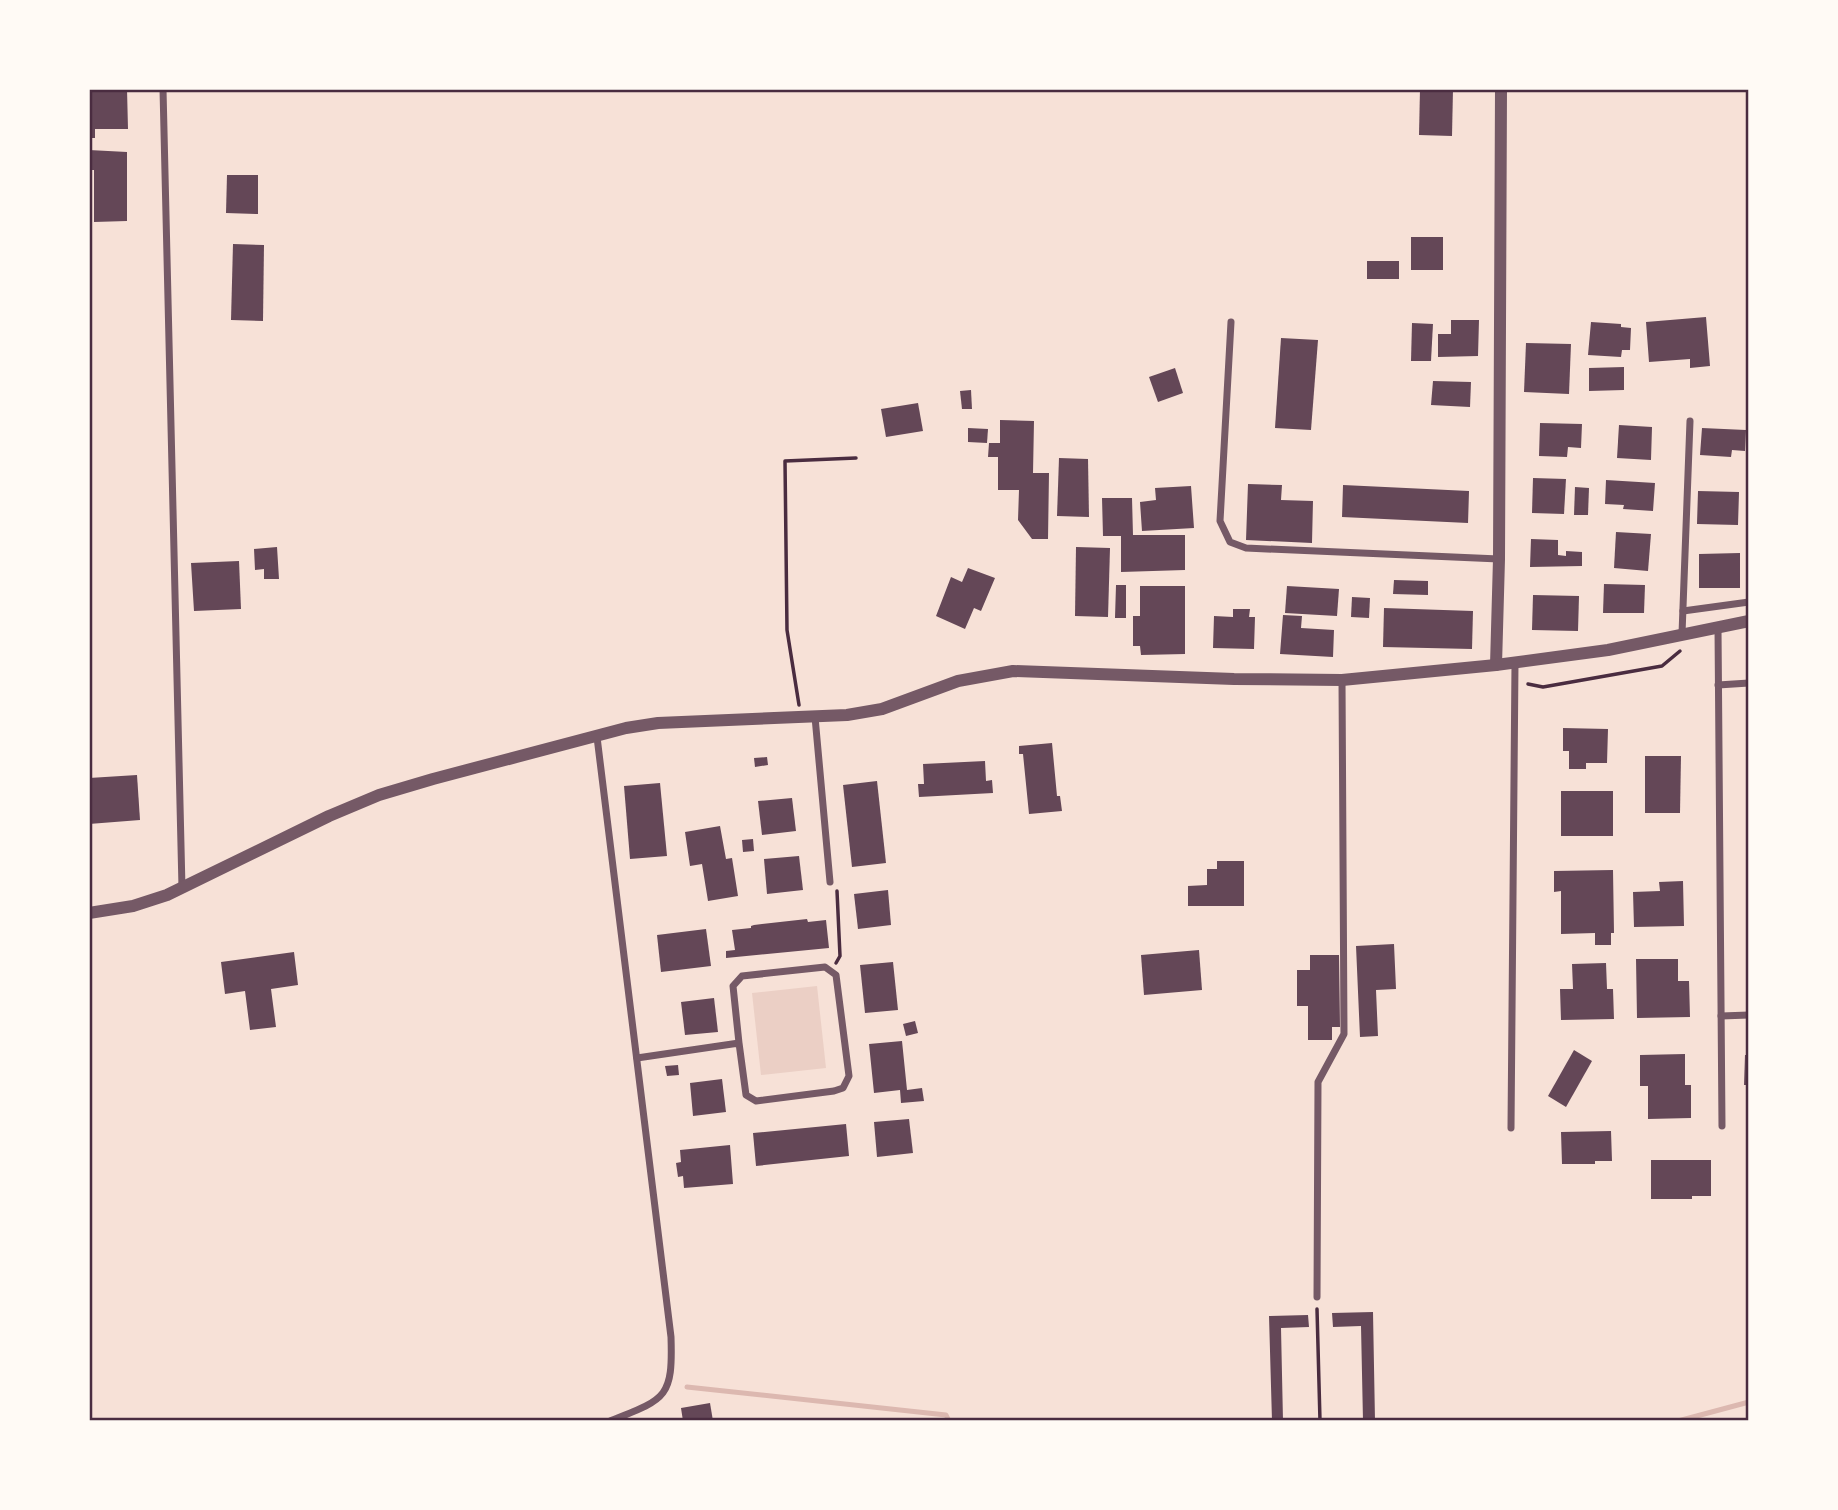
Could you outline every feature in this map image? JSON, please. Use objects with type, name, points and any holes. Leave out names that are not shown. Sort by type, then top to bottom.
[{"type":"street","points":[[163,89],[183,888]]},
{"type":"street","points":[[1496,665],[1502,89]]},
{"type":"street","points":[[1231,322],[1220,521],[1230,542],[1246,548],[1499,559]]},
{"type":"street","points":[[1682,634],[1690,421]]},
{"type":"street","points":[[1683,611],[1749,602]]},
{"type":"street","points":[[89,913],[142,904],[183,888],[329,816],[379,796],[626,728],[658,723],[815,717],[882,709],[958,681],[1013,671],[1234,680],[1342,680],[1515,663],[1608,650],[1749,621]]},
{"type":"street","points":[[1718,628],[1722,1126]]},
{"type":"street","points":[[1511,1128],[1515,663]]},
{"type":"street","points":[[1317,1297],[1318,1082],[1344,1034],[1342,680]]},
{"type":"street","points":[[1718,685],[1749,683]]},
{"type":"street","points":[[815,717],[830,882]]},
{"type":"street","points":[[597,737],[671,1337],[672,1373],[663,1395],[642,1408],[610,1421]]},
{"type":"street","points":[[825,967],[839,980],[849,1076],[843,1087],[834,1091],[757,1101],[746,1095],[739,1043],[734,983],[742,976],[825,967]]},
{"type":"street","points":[[1721,1016],[1749,1016]]},
{"type":"street","points":[[637,1058],[739,1043]]},
{"type":"path","points":[[800,717],[787,630],[785,461],[856,458]]},
{"type":"path","points":[[830,882],[837,889],[840,956],[832,971]]},
{"type":"path","points":[[830,959],[838,964]]},
{"type":"path","points":[[1317,1297],[1320,1421]]},
{"type":"shaded area","points":[[817,986],[826,1068],[761,1075],[752,993]]},
{"type":"building","points":[[89,89],[127,89],[128,129],[95,129],[95,138],[89,138]]},
{"type":"building","points":[[1420,89],[1453,89],[1452,136],[1419,135]]},
{"type":"building","points":[[89,150],[127,152],[127,221],[94,222],[94,170],[89,170]]},
{"type":"building","points":[[227,175],[258,175],[258,214],[226,213]]},
{"type":"building","points":[[1411,237],[1443,237],[1443,270],[1411,270]]},
{"type":"building","points":[[233,244],[264,245],[263,321],[231,320]]},
{"type":"building","points":[[1367,261],[1399,261],[1399,279],[1367,279]]},
{"type":"building","points":[[1706,317],[1710,366],[1690,368],[1690,359],[1649,362],[1646,322]]},
{"type":"building","points":[[1451,320],[1479,320],[1478,356],[1438,357],[1438,334],[1451,334]]},
{"type":"building","points":[[1591,322],[1621,324],[1621,327],[1631,328],[1630,350],[1622,350],[1621,357],[1588,355]]},
{"type":"building","points":[[1412,323],[1433,324],[1431,361],[1411,361]]},
{"type":"building","points":[[1281,338],[1318,340],[1311,430],[1275,428]]},
{"type":"building","points":[[1526,343],[1571,344],[1569,394],[1524,392]]},
{"type":"building","points":[[1624,367],[1624,390],[1589,391],[1589,368]]},
{"type":"building","points":[[1175,368],[1183,393],[1158,402],[1149,377]]},
{"type":"building","points":[[1433,381],[1471,382],[1470,407],[1431,405]]},
{"type":"building","points":[[971,390],[972,409],[962,409],[960,391]]},
{"type":"building","points":[[918,403],[923,431],[886,437],[881,409]]},
{"type":"building","points":[[1000,420],[1034,421],[1033,473],[1049,473],[1048,539],[1032,539],[1018,520],[1019,490],[998,490],[998,457],[988,457],[989,443],[1000,443]]},
{"type":"building","points":[[1540,423],[1582,424],[1581,448],[1568,447],[1567,457],[1539,456]]},
{"type":"building","points":[[1619,425],[1652,427],[1651,460],[1617,458]]},
{"type":"building","points":[[968,428],[988,429],[987,443],[968,442]]},
{"type":"building","points":[[1702,428],[1746,430],[1745,451],[1732,450],[1731,457],[1700,455]]},
{"type":"building","points":[[1059,458],[1088,459],[1089,517],[1057,516]]},
{"type":"building","points":[[1533,478],[1566,479],[1564,514],[1532,513]]},
{"type":"building","points":[[1606,480],[1655,483],[1653,511],[1623,509],[1624,505],[1605,504]]},
{"type":"building","points":[[1248,484],[1282,485],[1281,500],[1313,501],[1312,543],[1246,540]]},
{"type":"building","points":[[1343,485],[1469,491],[1468,523],[1342,517]]},
{"type":"building","points":[[1191,486],[1194,528],[1142,531],[1140,502],[1156,500],[1155,488]]},
{"type":"building","points":[[1575,487],[1589,488],[1588,515],[1574,515]]},
{"type":"building","points":[[1698,491],[1739,492],[1738,525],[1697,524]]},
{"type":"building","points":[[1102,498],[1132,498],[1133,535],[1185,535],[1185,570],[1121,572],[1121,536],[1103,536]]},
{"type":"building","points":[[1616,532],[1651,534],[1648,571],[1614,568]]},
{"type":"building","points":[[1531,539],[1558,540],[1558,555],[1566,556],[1566,551],[1582,552],[1582,566],[1530,567]]},
{"type":"building","points":[[277,547],[279,579],[264,579],[264,569],[255,570],[254,549]]},
{"type":"building","points":[[1076,547],[1110,548],[1108,617],[1075,616]]},
{"type":"building","points":[[1740,553],[1740,588],[1699,588],[1699,554]]},
{"type":"building","points":[[239,561],[241,609],[194,611],[191,563]]},
{"type":"building","points":[[968,568],[995,578],[981,611],[974,608],[965,629],[936,616],[951,577],[962,582]]},
{"type":"building","points":[[1394,580],[1428,581],[1428,595],[1393,594]]},
{"type":"building","points":[[1604,584],[1645,585],[1644,613],[1603,613]]},
{"type":"building","points":[[1116,585],[1126,585],[1126,618],[1115,618]]},
{"type":"building","points":[[1140,586],[1185,586],[1185,654],[1141,655],[1140,646],[1133,646],[1133,616],[1140,616]]},
{"type":"building","points":[[1287,586],[1339,589],[1337,616],[1285,613]]},
{"type":"building","points":[[1533,595],[1579,596],[1578,631],[1532,630]]},
{"type":"building","points":[[1352,597],[1370,598],[1369,618],[1351,617]]},
{"type":"building","points":[[1384,608],[1473,611],[1472,649],[1383,647]]},
{"type":"building","points":[[1233,609],[1250,609],[1249,617],[1255,617],[1254,649],[1213,648],[1214,616],[1233,617]]},
{"type":"building","points":[[1283,615],[1302,616],[1301,628],[1334,630],[1333,657],[1280,654]]},
{"type":"building","points":[[1563,728],[1608,729],[1607,763],[1586,763],[1586,769],[1569,769],[1569,751],[1563,751]]},
{"type":"building","points":[[1052,743],[1057,796],[1060,796],[1062,811],[1029,814],[1023,754],[1019,754],[1019,746]]},
{"type":"building","points":[[1645,756],[1681,756],[1680,813],[1645,813]]},
{"type":"building","points":[[767,757],[768,765],[755,767],[754,758]]},
{"type":"building","points":[[985,761],[986,781],[992,780],[993,793],[919,797],[918,784],[924,784],[923,764]]},
{"type":"building","points":[[137,775],[140,820],[89,824],[89,778]]},
{"type":"building","points":[[877,781],[886,863],[852,867],[843,785]]},
{"type":"building","points":[[660,783],[667,856],[630,859],[624,786]]},
{"type":"building","points":[[1561,791],[1613,791],[1613,836],[1561,836]]},
{"type":"building","points":[[792,798],[796,831],[762,835],[758,801]]},
{"type":"building","points":[[720,826],[726,859],[732,858],[738,896],[708,901],[702,864],[690,866],[685,832]]},
{"type":"building","points":[[753,839],[754,851],[743,852],[742,840]]},
{"type":"building","points":[[799,856],[803,890],[767,894],[764,859]]},
{"type":"building","points":[[1217,861],[1244,861],[1244,906],[1188,906],[1188,886],[1207,885],[1207,869],[1217,869]]},
{"type":"building","points":[[1613,870],[1614,933],[1611,933],[1611,945],[1595,945],[1595,933],[1561,934],[1561,891],[1554,892],[1554,871]]},
{"type":"building","points":[[1683,881],[1684,926],[1634,927],[1633,892],[1660,891],[1659,882]]},
{"type":"building","points":[[888,890],[891,925],[858,929],[854,894]]},
{"type":"building","points":[[807,919],[808,922],[826,920],[829,948],[726,958],[726,951],[735,950],[732,930]]},
{"type":"building","points":[[706,929],[711,966],[661,972],[657,935]]},
{"type":"building","points":[[1394,944],[1396,989],[1376,990],[1378,1036],[1360,1037],[1356,946]]},
{"type":"building","points":[[1199,950],[1202,990],[1144,995],[1141,955]]},
{"type":"building","points":[[294,952],[298,985],[271,989],[276,1027],[250,1030],[245,991],[225,994],[221,962]]},
{"type":"building","points":[[1310,955],[1339,955],[1340,1027],[1332,1027],[1332,1040],[1308,1040],[1308,1006],[1297,1006],[1297,970],[1310,970]]},
{"type":"building","points":[[1636,959],[1678,959],[1678,981],[1689,981],[1690,1017],[1637,1018]]},
{"type":"building","points":[[893,962],[898,1010],[865,1013],[860,965]]},
{"type":"building","points":[[1606,963],[1607,989],[1613,989],[1614,1019],[1561,1020],[1560,989],[1573,989],[1572,964]]},
{"type":"building","points":[[714,998],[718,1032],[685,1035],[681,1002]]},
{"type":"building","points":[[915,1021],[918,1033],[906,1036],[903,1024]]},
{"type":"building","points":[[902,1041],[907,1090],[922,1088],[924,1101],[901,1103],[900,1090],[874,1093],[869,1044]]},
{"type":"building","points":[[1574,1050],[1592,1061],[1566,1107],[1548,1096]]},
{"type":"building","points":[[1685,1054],[1685,1085],[1691,1085],[1691,1118],[1648,1119],[1648,1086],[1640,1086],[1640,1055]]},
{"type":"building","points":[[1745,1055],[1749,1055],[1749,1085],[1744,1085]]},
{"type":"building","points":[[678,1065],[679,1075],[667,1076],[665,1066]]},
{"type":"building","points":[[722,1079],[726,1112],[693,1116],[690,1083]]},
{"type":"building","points":[[909,1119],[913,1153],[877,1157],[874,1122]]},
{"type":"building","points":[[846,1124],[849,1156],[756,1166],[753,1133]]},
{"type":"building","points":[[1611,1131],[1612,1161],[1562,1164],[1561,1132]]},
{"type":"building","points":[[730,1145],[733,1184],[684,1188],[683,1176],[678,1177],[676,1163],[681,1162],[680,1150]]},
{"type":"building","points":[[1651,1160],[1711,1160],[1711,1196],[1651,1199]]},
{"type":"building","points":[[1373,1312],[1375,1421],[1363,1421],[1361,1326],[1333,1327],[1332,1313]]},
{"type":"building","points":[[1308,1315],[1309,1327],[1281,1328],[1283,1421],[1272,1421],[1269,1316]]},
{"type":"building","points":[[710,1403],[713,1421],[683,1421],[681,1408]]},
{"type":"waterway","points":[[687,1387],[946,1415],[949,1421]]},
{"type":"waterway","points":[[1678,1421],[1749,1402]]}]
